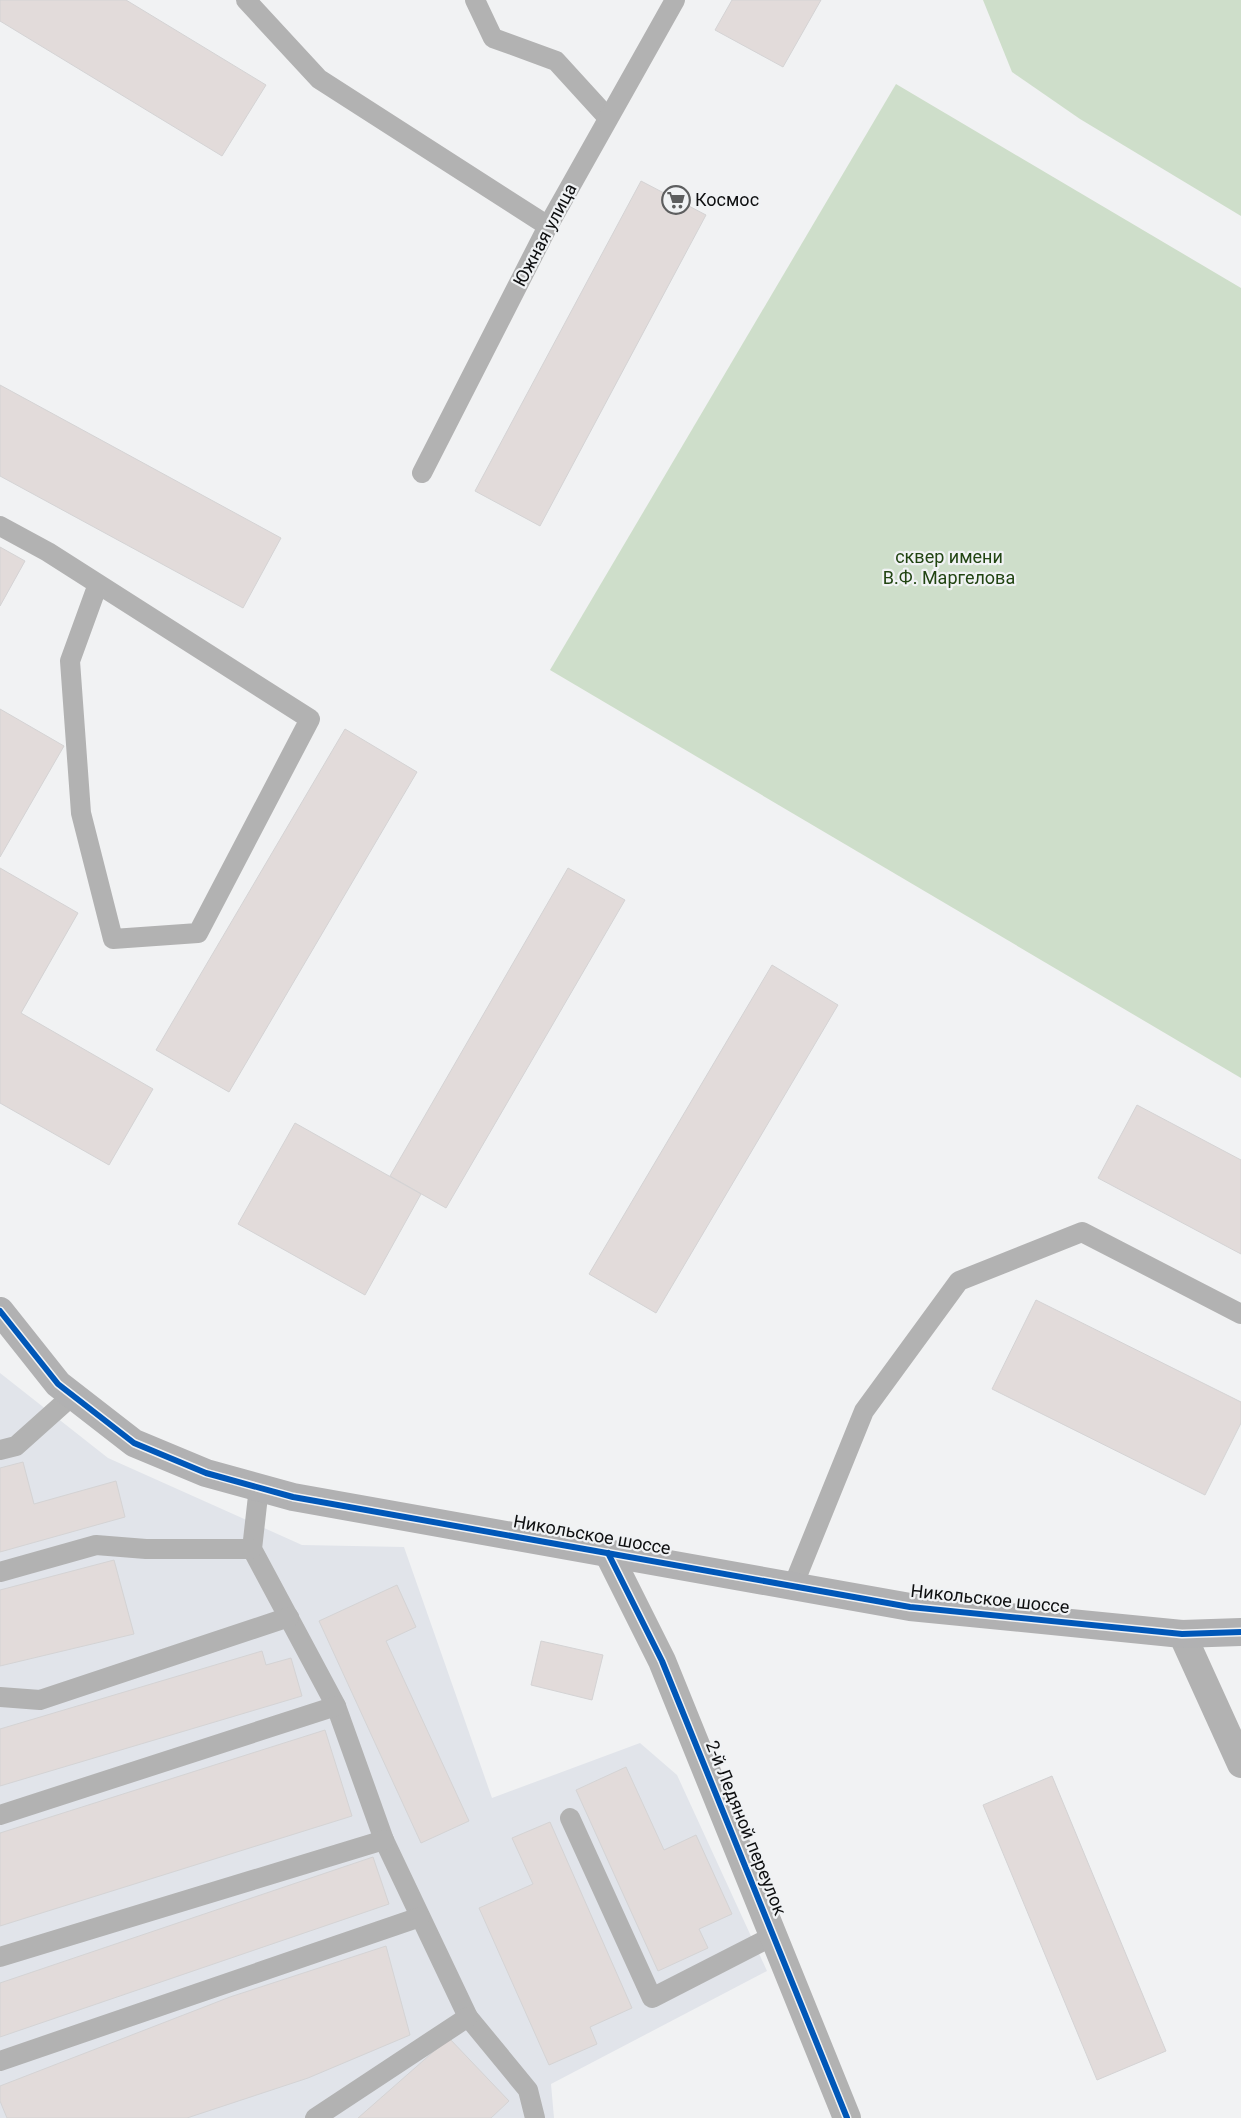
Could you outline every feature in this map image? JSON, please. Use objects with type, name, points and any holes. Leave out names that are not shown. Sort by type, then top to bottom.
[{"type":"street","name":"Никольское шоссе","points":[[0,1311],[58,1384],[134,1443],[206,1473],[293,1497],[910,1607],[1182,1634],[1241,1632]]},
{"type":"street","name":"2-й Ледяной переулок","points":[[608,1553],[662,1661],[847,2118]]},
{"type":"street","points":[[1182,1634],[1241,1764]]},
{"type":"lane","points":[[246,0],[318,79],[548,226]]},
{"type":"lane","points":[[475,0],[493,38],[556,61],[608,118]]},
{"type":"lane","name":"Южная улица","points":[[422,473],[548,226],[675,0]]},
{"type":"lane","points":[[0,526],[48,552],[310,719],[198,933],[114,939],[81,813],[70,661],[98,584]]},
{"type":"lane","points":[[793,1586],[864,1411],[959,1281],[1082,1232],[1241,1314]]},
{"type":"lane","points":[[0,1450],[16,1446],[73,1395]]},
{"type":"lane","points":[[259,1487],[252,1549],[336,1706],[384,1840],[468,2018],[528,2090],[534,2118]]},
{"type":"lane","points":[[0,1572],[96,1545],[146,1549],[252,1549]]},
{"type":"lane","points":[[0,1697],[40,1700],[288,1617]]},
{"type":"lane","points":[[0,1815],[336,1706]]},
{"type":"lane","points":[[570,1818],[652,1998],[773,1936]]},
{"type":"lane","points":[[0,1957],[384,1840]]},
{"type":"lane","points":[[0,2061],[420,1917]]},
{"type":"lane","points":[[315,2118],[468,2018]]},
{"type":"shaded area","points":[[0,1373],[108,1458],[302,1545],[404,1547],[492,1798],[640,1743],[677,1775],[767,1971],[551,2084],[554,2118],[0,2118]]},
{"type":"green space","points":[[983,0],[1241,0],[1241,216],[1080,119],[1012,72]]},
{"type":"green space","name":"сквер имени В.Ф. Маргелова","points":[[896,84],[1241,288],[1241,1078],[550,670]]},
{"type":"building","points":[[0,0],[126,0],[266,85],[222,156],[0,21]]},
{"type":"building","points":[[732,0],[821,0],[783,67],[715,30]]},
{"type":"building","points":[[641,181],[706,215],[540,526],[475,491]]},
{"type":"building","points":[[0,385],[281,538],[243,608],[0,476]]},
{"type":"building","points":[[0,547],[25,561],[0,606]]},
{"type":"building","points":[[0,709],[64,746],[0,857]]},
{"type":"building","points":[[345,729],[417,772],[229,1092],[156,1050]]},
{"type":"building","points":[[0,868],[78,913],[21,1013],[153,1089],[109,1165],[0,1103]]},
{"type":"building","points":[[568,868],[625,900],[446,1208],[390,1176]]},
{"type":"building","points":[[772,965],[838,1005],[656,1313],[589,1274]]},
{"type":"building","points":[[1137,1105],[1241,1160],[1241,1254],[1098,1178]]},
{"type":"building","points":[[295,1123],[421,1194],[365,1295],[238,1224]]},
{"type":"building","points":[[1036,1300],[1241,1402],[1241,1423],[1205,1495],[992,1389]]},
{"type":"building","points":[[23,1462],[34,1504],[116,1481],[125,1517],[0,1552],[0,1468]]},
{"type":"building","points":[[114,1560],[134,1634],[0,1666],[0,1590]]},
{"type":"building","points":[[397,1585],[416,1627],[386,1641],[469,1821],[421,1843],[319,1621]]},
{"type":"building","points":[[541,1641],[603,1655],[592,1700],[531,1685]]},
{"type":"building","points":[[262,1651],[266,1665],[291,1658],[302,1696],[0,1786],[0,1729]]},
{"type":"building","points":[[325,1730],[352,1816],[0,1926],[0,1833]]},
{"type":"building","points":[[626,1767],[664,1850],[696,1835],[732,1914],[699,1929],[708,1948],[658,1971],[576,1790]]},
{"type":"building","points":[[1052,1776],[1166,2051],[1097,2080],[983,1805]]},
{"type":"building","points":[[550,1822],[632,2008],[590,2027],[597,2044],[549,2065],[479,1908],[533,1884],[512,1838]]},
{"type":"building","points":[[373,1857],[389,1904],[0,2037],[0,1983]]},
{"type":"building","points":[[386,1946],[410,2035],[308,2078],[187,2118],[7,2118],[0,2101],[0,2086],[230,1997]]},
{"type":"building","points":[[449,2038],[509,2101],[491,2118],[358,2118]]},
{"type":"cycle path","points":[[0,1311],[58,1384],[134,1443],[206,1473],[293,1497],[910,1607],[1182,1634],[1241,1632]]},
{"type":"cycle path","points":[[608,1553],[662,1661],[847,2118]]},
{"type":"place","name":"Космос","points":[[676,200]]}]
